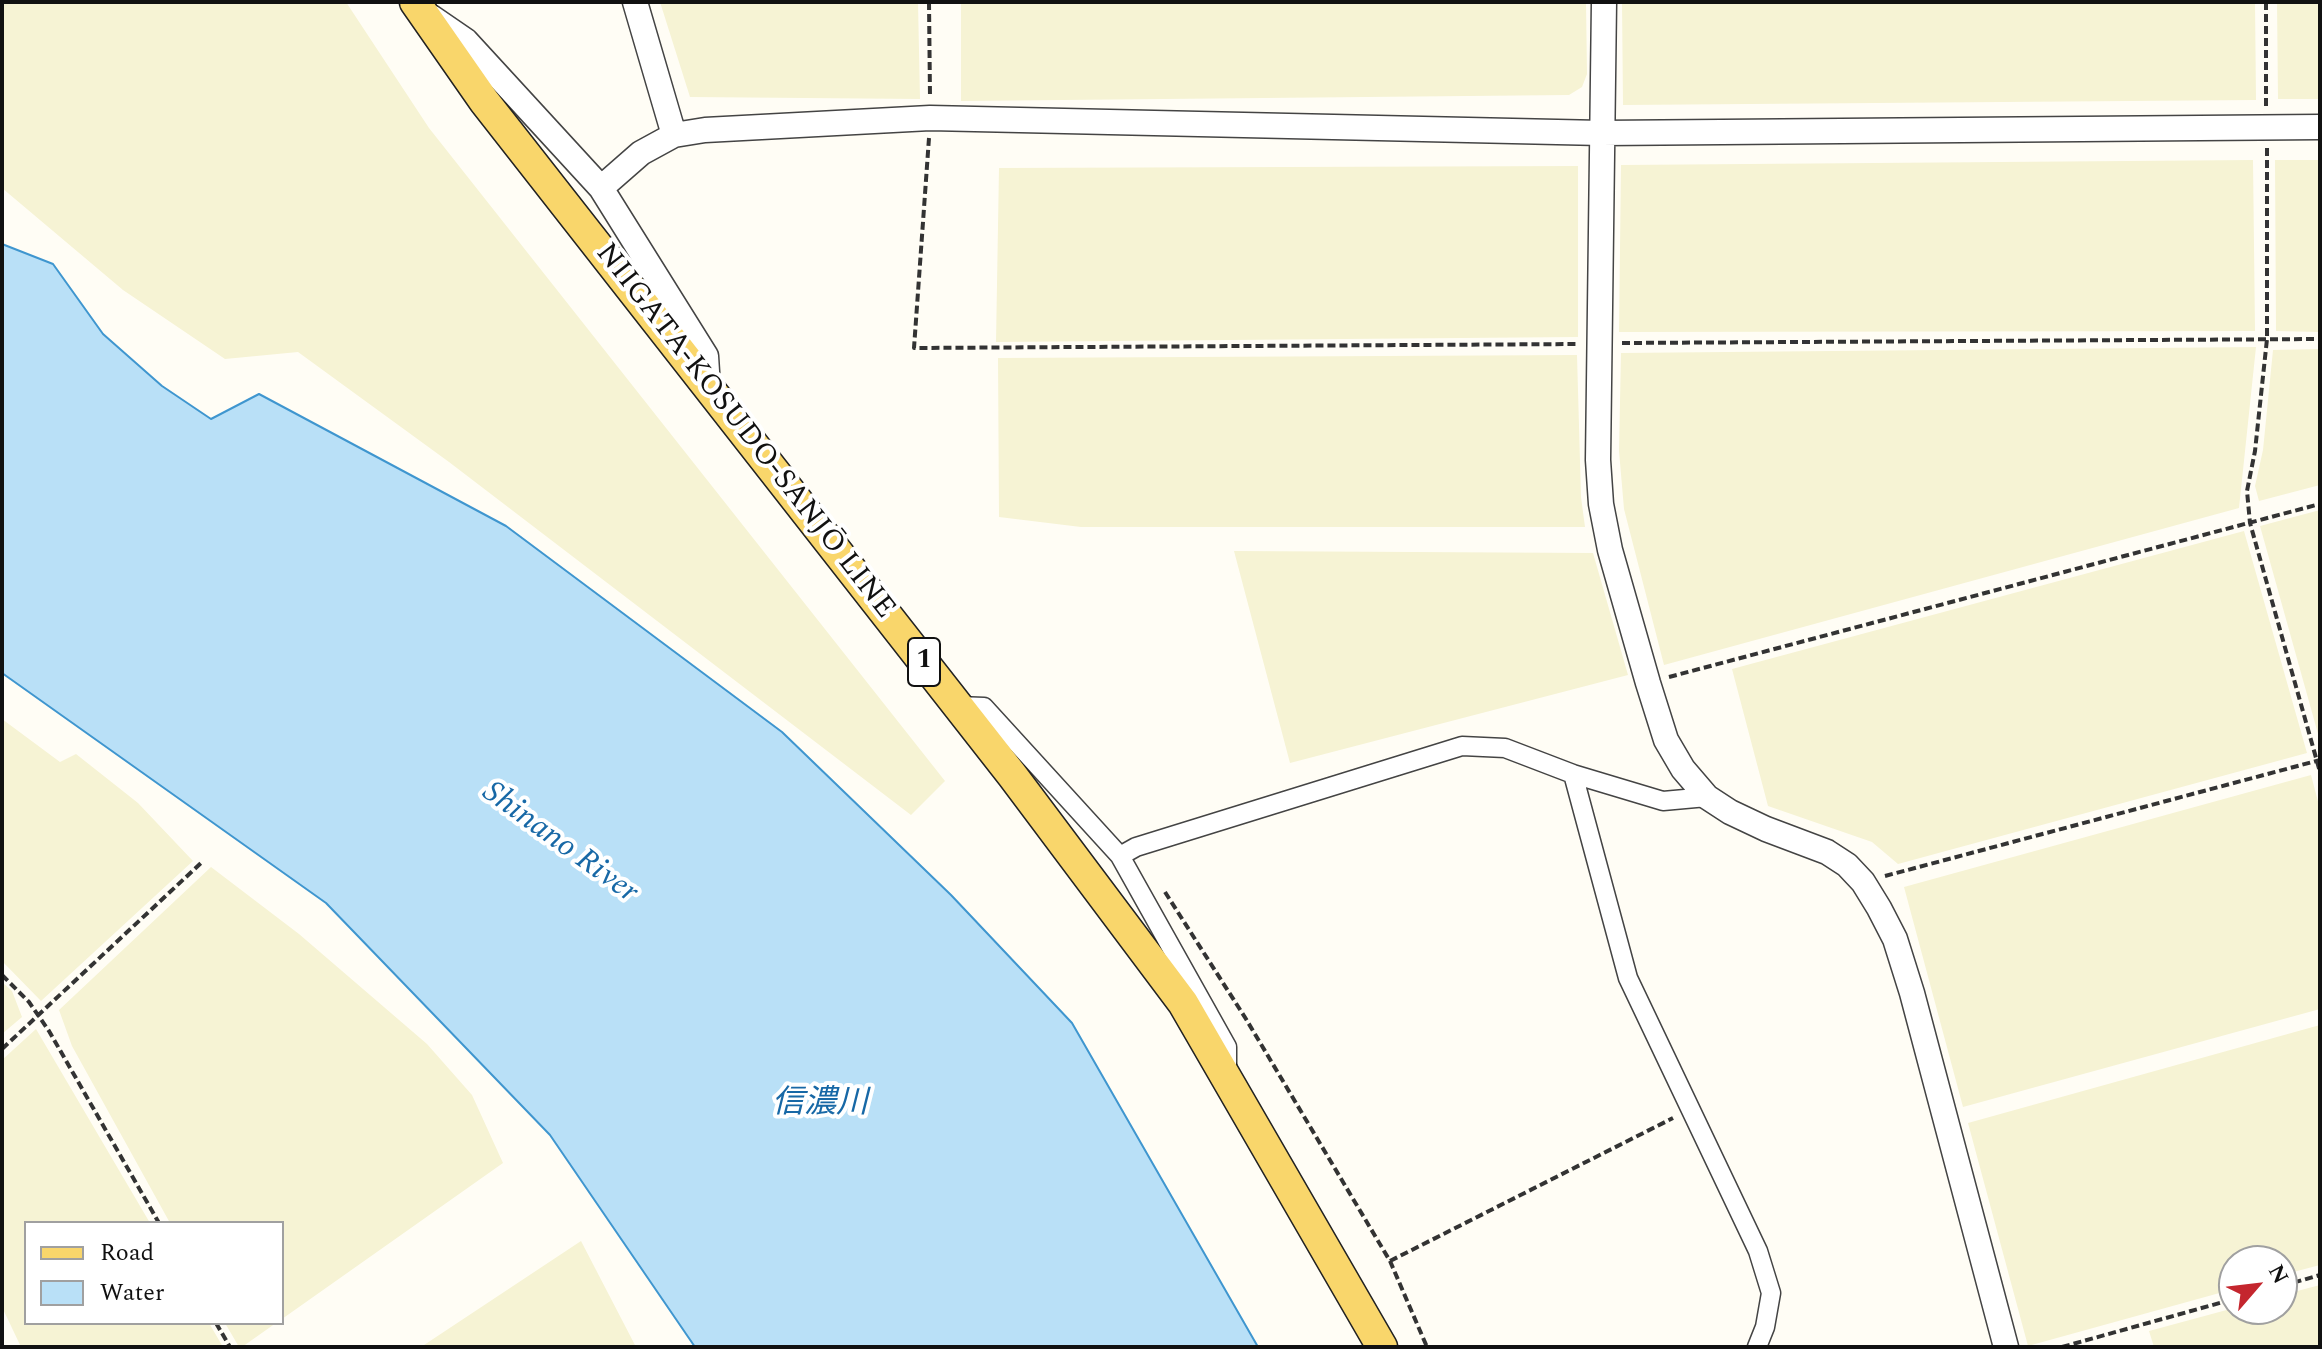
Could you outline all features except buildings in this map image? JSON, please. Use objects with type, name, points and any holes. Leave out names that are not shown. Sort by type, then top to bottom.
[{"type":"main road","name":"NIIGATA-KOSUDO-SANJŌ LINE","points":[[417,5],[484,101],[958,706],[1183,1003],[1382,1347]]},
{"type":"street","points":[[635,2],[674,135]]},
{"type":"street","points":[[1604,2],[1598,460],[1601,504],[1610,550],[1648,683],[1666,740],[1683,769],[1707,797],[1730,812],[1827,852],[1847,865],[1863,882],[1895,939],[2006,1347]]},
{"type":"street","points":[[417,5],[466,41],[601,188],[706,356],[708,387]]},
{"type":"street","points":[[601,188],[641,153],[674,135],[705,130],[930,118],[1602,133],[2320,127]]},
{"type":"street","points":[[958,706],[984,707],[1120,856],[1227,1047],[1227,1079]]},
{"type":"street","points":[[1120,856],[1136,847],[1462,746],[1505,748],[1573,774],[1663,801],[1707,797]]},
{"type":"street","points":[[1573,774],[1628,978],[1758,1251],[1771,1293],[1765,1327],[1757,1347]]},
{"type":"path","points":[[929,2],[930,118],[914,348],[2320,339]]},
{"type":"path","points":[[2266,2],[2267,339],[2255,451],[2247,491],[2250,523],[2320,772]]},
{"type":"path","points":[[1648,683],[2320,504]]},
{"type":"path","points":[[1863,882],[2318,761]]},
{"type":"path","points":[[2,1049],[201,863]]},
{"type":"path","points":[[1161,887],[1246,1019],[1390,1261],[1427,1347]]},
{"type":"path","points":[[2,975],[39,1016],[158,1221]]},
{"type":"path","points":[[1390,1261],[1692,1108]]},
{"type":"path","points":[[2298,1281],[2320,1275]]},
{"type":"path","points":[[2062,1347],[2218,1303]]},
{"type":"path","points":[[217,1325],[230,1347]]},
{"type":"shaded area","points":[[2,2],[346,2],[429,128],[945,781],[911,815],[449,462],[298,352],[225,359],[123,290],[2,188]]},
{"type":"shaded area","points":[[660,2],[918,2],[920,99],[690,97]]},
{"type":"shaded area","points":[[961,2],[1586,2],[1587,74],[1582,87],[1569,95],[961,101]]},
{"type":"shaded area","points":[[1622,2],[2255,2],[2256,100],[1623,105]]},
{"type":"shaded area","points":[[2277,2],[2320,2],[2320,99],[2278,99]]},
{"type":"shaded area","points":[[2253,160],[2255,331],[1619,332],[1621,165]]},
{"type":"shaded area","points":[[2275,160],[2320,160],[2320,332],[2276,331]]},
{"type":"shaded area","points":[[1578,166],[1578,337],[996,342],[999,168]]},
{"type":"shaded area","points":[[2256,347],[2239,508],[1664,665],[1624,509],[1619,451],[1621,353]]},
{"type":"shaded area","points":[[2320,349],[2320,485],[2259,501],[2255,486],[2263,450],[2273,350]]},
{"type":"shaded area","points":[[1577,355],[1581,497],[1585,527],[1081,527],[999,517],[998,358]]},
{"type":"shaded area","points":[[2320,510],[2320,741],[2260,526]]},
{"type":"shaded area","points":[[2244,531],[2307,753],[1898,864],[1872,842],[1768,806],[1732,669]]},
{"type":"shaded area","points":[[1234,551],[1593,553],[1628,675],[1290,763]]},
{"type":"shaded area","points":[[2,719],[60,762],[76,754],[138,803],[193,861],[41,1001],[2,961]]},
{"type":"shaded area","points":[[2311,775],[2320,809],[2320,1009],[1963,1107],[1904,887]]},
{"type":"shaded area","points":[[211,867],[299,934],[427,1044],[472,1095],[503,1163],[284,1318],[284,1221],[169,1221],[72,1046],[59,1010]]},
{"type":"shaded area","points":[[2,982],[12,991],[22,1017],[2,1034]]},
{"type":"shaded area","points":[[2320,1025],[2320,1265],[2298,1271],[2298,1245],[2218,1245],[2218,1293],[2028,1346],[1968,1123]]},
{"type":"shaded area","points":[[36,1029],[149,1221],[24,1221],[24,1325],[210,1325],[223,1347],[21,1347],[2,1307],[2,1060]]},
{"type":"shaded area","points":[[581,1241],[636,1347],[421,1347]]},
{"type":"shaded area","points":[[2320,1285],[2320,1347],[2154,1347],[2149,1331],[2218,1312],[2218,1325],[2298,1325],[2298,1291]]},
{"type":"shaded area","points":[[226,1325],[273,1325],[242,1347],[239,1347]]},
{"type":"water","name":"信濃川","points":[[2,244],[53,264],[103,334],[162,386],[211,419],[259,394],[506,526],[782,732],[951,895],[1072,1023],[1258,1347],[695,1347],[550,1135],[326,903],[2,673]]},
{"type":"water label","name":"Shinano River","points":[[559,844]]}]
